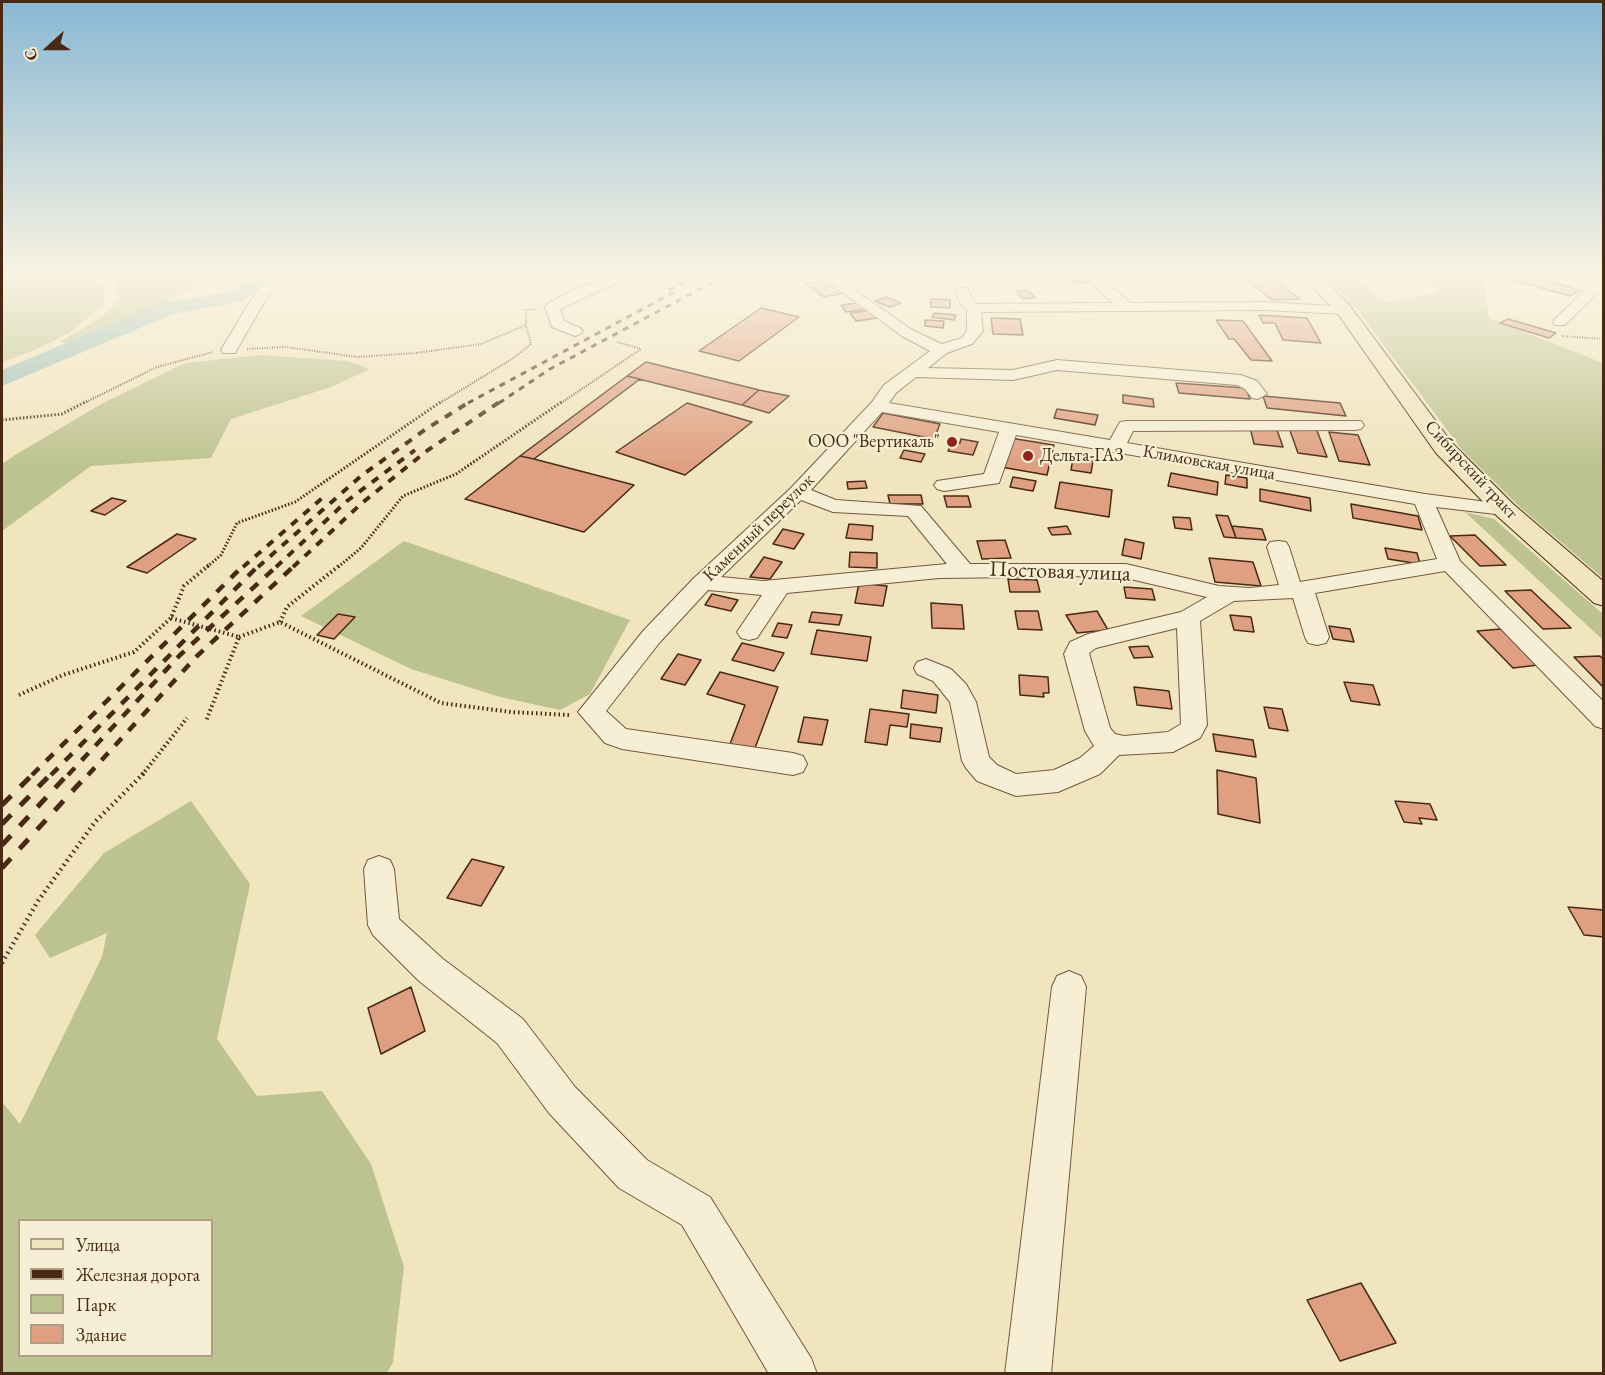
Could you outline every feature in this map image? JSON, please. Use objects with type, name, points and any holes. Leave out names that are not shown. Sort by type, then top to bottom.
[{"type":"main road","name":"Сибирский тракт","points":[[1364,338],[1444,448],[1504,509],[1604,597]]},
{"type":"street","points":[[229,350],[236,338]]},
{"type":"street","points":[[917,338],[941,350]]},
{"type":"street","name":"Каменный переулок","points":[[591,712],[652,636],[702,583],[798,492],[878,406],[890,389],[941,350],[969,338]]},
{"type":"street","points":[[1013,375],[1058,365],[1241,380],[1251,385],[1257,394]]},
{"type":"street","points":[[913,372],[1013,375],[1166,388]]},
{"type":"street","name":"Климовская улица","points":[[878,406],[1425,500],[1504,509]]},
{"type":"street","points":[[1116,447],[1126,426],[1355,425]]},
{"type":"street","points":[[944,485],[992,479],[1009,429]]},
{"type":"street","points":[[798,492],[833,506],[914,510],[963,570]]},
{"type":"street","points":[[1425,500],[1426,511],[1450,564],[1604,719]]},
{"type":"street","points":[[1278,547],[1317,637]]},
{"type":"street","name":"Постовая улица","points":[[702,583],[747,588],[780,587],[878,576],[963,570],[1114,570],[1229,594],[1297,590],[1355,578],[1450,564]]},
{"type":"street","points":[[749,632],[780,587]]},
{"type":"street","points":[[1188,618],[1194,725],[1191,731],[1173,742],[1112,745],[1101,737],[1098,731],[1076,654],[1079,648],[1088,642],[1188,618],[1229,594]]},
{"type":"street","points":[[926,668],[942,675],[957,690],[963,702],[976,761],[987,773],[1000,780],[1016,785],[1058,781],[1090,766],[1112,745]]},
{"type":"street","points":[[591,712],[615,736],[622,739],[793,764]]},
{"type":"street","points":[[379,869],[384,925],[431,970],[510,1031],[562,1100],[633,1174],[696,1211],[795,1374]]},
{"type":"street","points":[[1028,1374],[1069,987]]},
{"type":"path","points":[[2,420],[62,414],[157,367],[229,350],[286,347],[357,357],[416,353],[481,344],[495,338]]},
{"type":"path","points":[[20,695],[63,675],[134,652],[171,618],[184,586],[221,555],[237,523],[295,502],[440,403],[512,359],[531,344],[529,338]]},
{"type":"path","points":[[171,618],[239,637],[280,622],[287,607],[361,548],[403,496],[456,474],[642,349],[617,342]]},
{"type":"path","points":[[280,622],[441,703],[562,716],[591,712]]},
{"type":"path","points":[[206,721],[239,637]]},
{"type":"path","points":[[2,963],[38,901],[95,822],[154,763],[187,718]]},
{"type":"green space","points":[[2,338],[59,338],[37,349],[2,362]]},
{"type":"green space","points":[[66,338],[98,338],[83,346],[60,342]]},
{"type":"green space","points":[[1379,338],[1540,338],[1603,363],[1603,578],[1522,509],[1462,450]]},
{"type":"green space","points":[[260,355],[348,361],[370,369],[331,387],[231,419],[211,458],[91,466],[2,531],[2,464],[15,455],[103,403],[185,363]]},
{"type":"green space","points":[[1465,512],[1494,519],[1603,614],[1603,640]]},
{"type":"green space","points":[[404,541],[630,620],[590,694],[560,710],[500,697],[411,669],[301,616]]},
{"type":"green space","points":[[191,801],[250,884],[217,1039],[257,1096],[322,1091],[371,1164],[404,1267],[393,1362],[387,1373],[2,1373],[2,1102],[20,1124],[102,957],[107,933],[50,958],[35,935],[104,853]]},
{"type":"building","points":[[718,338],[770,338],[739,361],[699,351]]},
{"type":"building","points":[[1255,338],[1272,361],[1251,360],[1234,339],[1229,339]]},
{"type":"building","points":[[1282,338],[1318,338],[1321,343]]},
{"type":"building","points":[[646,362],[759,390],[742,405],[627,376]]},
{"type":"building","points":[[627,376],[640,379],[534,459],[520,456]]},
{"type":"building","points":[[1176,383],[1246,388],[1250,399],[1179,393]]},
{"type":"building","points":[[759,390],[789,396],[769,413],[742,405]]},
{"type":"building","points":[[1123,395],[1153,399],[1154,407],[1123,403]]},
{"type":"building","points":[[1263,396],[1340,403],[1346,416],[1267,408]]},
{"type":"building","points":[[687,403],[752,422],[685,475],[616,452]]},
{"type":"building","points":[[1057,409],[1098,415],[1095,425],[1054,418]]},
{"type":"building","points":[[883,413],[940,424],[934,439],[873,427]]},
{"type":"building","points":[[1288,425],[1316,428],[1327,457],[1298,453]]},
{"type":"building","points":[[1250,427],[1277,430],[1283,447],[1254,444]]},
{"type":"building","points":[[1329,432],[1358,435],[1370,465],[1339,461]]},
{"type":"building","name":"Дельта-ГАЗ","points":[[1010,438],[1054,445],[1047,475],[1001,467]]},
{"type":"building","points":[[961,439],[978,442],[973,455],[948,451],[952,442],[960,443]]},
{"type":"building","points":[[904,450],[925,454],[921,462],[900,458]]},
{"type":"building","points":[[520,456],[634,485],[584,532],[465,499]]},
{"type":"building","points":[[1073,458],[1093,461],[1091,473],[1071,470]]},
{"type":"building","points":[[1171,473],[1218,482],[1217,495],[1168,486]]},
{"type":"building","points":[[1226,475],[1247,478],[1247,488],[1225,484]]},
{"type":"building","points":[[1013,477],[1036,481],[1033,491],[1010,487]]},
{"type":"building","points":[[865,481],[867,488],[848,489],[847,482]]},
{"type":"building","points":[[1060,482],[1112,490],[1109,517],[1055,508]]},
{"type":"building","points":[[1260,489],[1310,498],[1311,511],[1260,501]]},
{"type":"building","points":[[888,495],[921,495],[923,504],[890,504]]},
{"type":"building","points":[[944,496],[968,496],[971,507],[947,507]]},
{"type":"building","points":[[112,498],[126,501],[105,515],[91,511]]},
{"type":"building","points":[[1351,504],[1418,516],[1422,530],[1353,518]]},
{"type":"building","points":[[1216,515],[1228,516],[1236,538],[1224,537]]},
{"type":"building","points":[[1173,517],[1190,518],[1192,530],[1175,528]]},
{"type":"building","points":[[849,524],[873,526],[872,540],[846,538]]},
{"type":"building","points":[[1067,526],[1071,534],[1052,535],[1048,528]]},
{"type":"building","points":[[1232,526],[1262,529],[1266,540],[1236,538]]},
{"type":"building","points":[[783,529],[804,534],[794,549],[773,544]]},
{"type":"building","points":[[177,534],[196,539],[147,573],[127,567]]},
{"type":"building","points":[[1475,535],[1506,565],[1480,566],[1450,536]]},
{"type":"building","points":[[1125,539],[1144,543],[1141,559],[1122,555]]},
{"type":"building","points":[[1005,540],[1011,558],[982,559],[977,541]]},
{"type":"building","points":[[1385,548],[1417,553],[1420,564],[1388,559]]},
{"type":"building","points":[[850,552],[877,553],[877,568],[849,567]]},
{"type":"building","points":[[764,557],[782,562],[770,579],[750,577]]},
{"type":"building","points":[[1209,558],[1253,562],[1261,586],[1215,582]]},
{"type":"building","points":[[1008,579],[1037,580],[1040,592],[1010,592]]},
{"type":"building","points":[[859,583],[887,586],[883,606],[855,603]]},
{"type":"building","points":[[1124,587],[1152,589],[1155,600],[1126,598]]},
{"type":"building","points":[[1531,590],[1571,628],[1543,629],[1505,591]]},
{"type":"building","points":[[712,594],[738,600],[731,611],[705,605]]},
{"type":"building","points":[[931,603],[962,605],[964,629],[932,628]]},
{"type":"building","points":[[1015,611],[1038,611],[1042,630],[1018,629]]},
{"type":"building","points":[[1097,611],[1108,630],[1077,633],[1066,615]]},
{"type":"building","points":[[812,612],[842,615],[839,625],[809,622]]},
{"type":"building","points":[[338,614],[355,617],[334,639],[317,635]]},
{"type":"building","points":[[1230,615],[1251,617],[1254,632],[1234,630]]},
{"type":"building","points":[[778,623],[792,625],[787,638],[772,636]]},
{"type":"building","points":[[1329,626],[1350,629],[1354,642],[1333,639]]},
{"type":"building","points":[[1501,629],[1538,665],[1513,668],[1477,631]]},
{"type":"building","points":[[817,630],[871,637],[867,661],[811,654]]},
{"type":"building","points":[[742,643],[784,653],[774,671],[732,660]]},
{"type":"building","points":[[1148,646],[1153,657],[1134,658],[1129,647]]},
{"type":"building","points":[[678,654],[701,660],[685,685],[661,679]]},
{"type":"building","points":[[1600,656],[1604,660],[1604,688],[1574,657]]},
{"type":"building","points":[[720,672],[778,687],[755,748],[730,744],[745,705],[707,694]]},
{"type":"building","points":[[1019,675],[1048,677],[1049,693],[1043,693],[1044,697],[1020,695]]},
{"type":"building","points":[[1344,682],[1373,685],[1380,705],[1351,701]]},
{"type":"building","points":[[1134,687],[1169,691],[1172,709],[1137,705]]},
{"type":"building","points":[[903,690],[938,695],[936,713],[901,708]]},
{"type":"building","points":[[1264,707],[1282,709],[1288,731],[1269,728]]},
{"type":"building","points":[[870,709],[909,714],[907,727],[890,725],[887,745],[865,742]]},
{"type":"building","points":[[804,717],[828,720],[822,745],[798,742]]},
{"type":"building","points":[[911,724],[942,728],[940,742],[910,738]]},
{"type":"building","points":[[1213,734],[1253,740],[1256,757],[1216,751]]},
{"type":"building","points":[[1217,770],[1256,778],[1260,823],[1218,814]]},
{"type":"building","points":[[1395,801],[1430,804],[1437,820],[1419,818],[1422,824],[1404,822]]},
{"type":"building","points":[[472,859],[504,867],[481,906],[447,898]]},
{"type":"building","points":[[1568,907],[1604,910],[1604,937],[1584,935]]},
{"type":"building","points":[[411,987],[425,1031],[381,1054],[368,1008]]},
{"type":"building","points":[[1361,1283],[1396,1343],[1340,1361],[1307,1300]]},
{"type":"waterway","points":[[2,379],[97,338]]},
{"type":"railway","points":[[468,403],[588,338]]},
{"type":"railway","points":[[499,403],[550,369],[608,338]]},
{"type":"railway","points":[[258,567],[361,476],[426,429],[471,401]]},
{"type":"railway","points":[[293,567],[362,503],[428,450],[501,401]]},
{"type":"railway","points":[[276,567],[347,501],[415,450]]},
{"type":"railway","points":[[243,567],[327,494]]},
{"type":"railway","points":[[32,775],[244,565]]},
{"type":"railway","points":[[51,775],[259,565]]},
{"type":"railway","points":[[68,775],[180,655],[278,565]]},
{"type":"railway","points":[[88,775],[197,656],[295,565]]},
{"type":"railway","points":[[2,824],[52,773]]},
{"type":"railway","points":[[2,845],[69,773]]},
{"type":"railway","points":[[2,868],[89,773]]},
{"type":"railway","points":[[2,805],[32,775]]},
{"type":"place","name":"ООО \"Вертикаль\"","points":[[952,442]]},
{"type":"place","name":"Дельта-ГАЗ","points":[[1028,456]]}]
